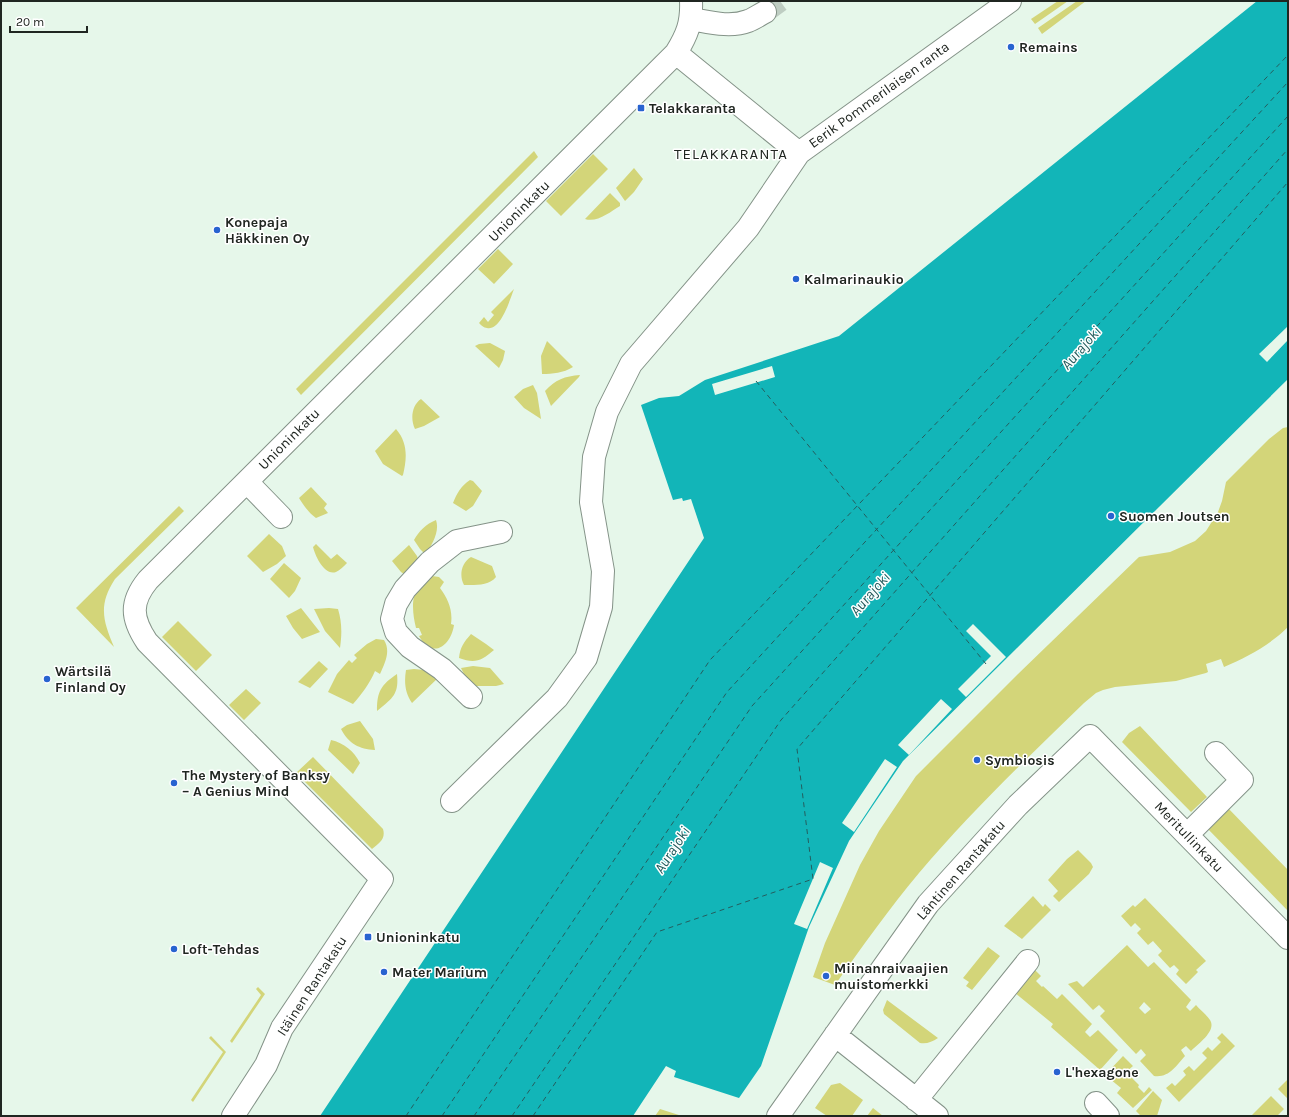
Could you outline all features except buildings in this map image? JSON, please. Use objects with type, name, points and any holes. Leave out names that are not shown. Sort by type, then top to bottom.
[{"type":"street","name":"Eerik Pommerilaisen ranta","points":[[676,53],[799,153],[1010,1]]},
{"type":"street","points":[[691,10],[731,24],[739,24],[748,21],[765,12]]},
{"type":"street","name":"Unioninkatu","points":[[382,879],[147,642],[136,621],[135,605],[140,590],[148,580],[676,53],[689,28],[691,10]]},
{"type":"street","points":[[452,800],[557,698],[586,658],[601,607],[603,571],[591,502],[594,457],[606,412],[631,364],[748,228],[799,153]]},
{"type":"street","points":[[247,482],[282,517]]},
{"type":"street","points":[[471,698],[442,669],[410,647],[396,632],[392,619],[396,604],[405,589],[430,562],[458,541],[501,532]]},
{"type":"street","name":"Meritullinkatu","points":[[1090,736],[1288,938]]},
{"type":"street","name":"Läntinen Rantakatu","points":[[778,1116],[928,904],[1018,805],[1090,736]]},
{"type":"street","points":[[1187,835],[1242,780],[1216,753]]},
{"type":"street","name":"Itäinen Rantakatu","points":[[233,1116],[266,1065],[282,1028],[382,879]]},
{"type":"street","points":[[916,1100],[1028,961]]},
{"type":"street","points":[[835,1035],[937,1116]]},
{"type":"green space","points":[[1058,1],[1068,1],[1035,24],[1031,19]]},
{"type":"green space","points":[[1077,1],[1086,1],[1042,34],[1038,28]]},
{"type":"green space","points":[[534,151],[538,157],[301,395],[296,389]]},
{"type":"green space","points":[[593,154],[608,169],[561,216],[546,201]]},
{"type":"green space","points":[[634,168],[643,179],[634,192],[625,201],[616,188]]},
{"type":"green space","points":[[610,193],[620,203],[620,206],[608,214],[594,220],[585,219]]},
{"type":"green space","points":[[498,249],[513,264],[494,284],[478,269]]},
{"type":"green space","points":[[514,289],[501,320],[497,325],[492,328],[487,328],[479,323],[484,317],[488,322],[494,315],[491,312]]},
{"type":"green space","points":[[547,341],[573,367],[558,373],[542,374],[541,356]]},
{"type":"green space","points":[[490,343],[505,351],[499,368],[475,346]]},
{"type":"green space","points":[[580,375],[551,406],[545,391],[561,379]]},
{"type":"green space","points":[[533,385],[537,393],[541,419],[524,408],[514,397],[523,389]]},
{"type":"green space","points":[[421,399],[440,417],[415,429],[412,417],[413,412],[414,408]]},
{"type":"green space","points":[[1288,427],[1288,627],[1258,650],[1224,667],[1221,659],[1206,664],[1208,672],[1206,673],[1176,681],[1115,687],[1096,693],[1020,765],[938,851],[897,900],[835,985],[813,977],[825,943],[860,865],[879,831],[916,776],[1018,674],[1139,557],[1170,552],[1195,541],[1206,531],[1218,512],[1226,482],[1269,439],[1283,428]]},
{"type":"green space","points":[[396,429],[403,440],[406,451],[402,476],[383,464],[375,451]]},
{"type":"green space","points":[[470,480],[473,481],[482,491],[473,506],[466,511],[453,503],[460,490]]},
{"type":"green space","points":[[311,487],[327,504],[324,508],[328,513],[316,518],[311,514],[299,498]]},
{"type":"green space","points":[[179,506],[184,511],[115,579],[110,588],[104,605],[104,613],[107,629],[114,647],[76,608]]},
{"type":"green space","points":[[436,520],[437,529],[435,538],[425,554],[414,540],[423,528]]},
{"type":"green space","points":[[269,534],[282,546],[286,556],[277,564],[263,572],[247,556]]},
{"type":"green space","points":[[316,544],[331,559],[337,554],[347,563],[336,572],[328,571],[321,564],[316,555],[313,547]]},
{"type":"green space","points":[[409,545],[417,556],[419,562],[407,576],[401,572],[392,561]]},
{"type":"green space","points":[[471,557],[492,566],[496,577],[490,582],[486,583],[464,585],[461,574],[463,566]]},
{"type":"green space","points":[[284,563],[301,578],[295,591],[289,598],[270,579]]},
{"type":"green space","points":[[432,576],[439,577],[444,582],[440,588],[449,605],[451,624],[454,625],[449,639],[445,644],[435,649],[424,643],[419,636],[422,635],[419,628],[416,628],[413,613],[416,591],[425,580]]},
{"type":"green space","points":[[301,608],[320,632],[302,639],[286,616]]},
{"type":"green space","points":[[314,609],[338,609],[341,628],[340,648],[325,631]]},
{"type":"green space","points":[[178,621],[212,655],[196,671],[162,637]]},
{"type":"green space","points":[[471,634],[494,650],[485,657],[474,661],[459,658],[463,645]]},
{"type":"green space","points":[[376,639],[384,640],[386,644],[387,653],[385,661],[380,674],[375,671],[366,688],[353,704],[328,692],[337,674],[349,660],[352,663],[357,658],[354,655],[367,644]]},
{"type":"green space","points":[[319,661],[328,669],[310,688],[298,682]]},
{"type":"green space","points":[[473,666],[490,668],[504,684],[496,686],[471,686],[461,668]]},
{"type":"green space","points":[[406,670],[424,670],[439,677],[412,703],[406,691],[405,679]]},
{"type":"green space","points":[[397,674],[397,686],[394,695],[377,711],[378,698],[381,689]]},
{"type":"green space","points":[[246,689],[261,703],[244,720],[229,705]]},
{"type":"green space","points":[[360,721],[373,739],[375,750],[355,745],[347,738],[341,729],[347,725]]},
{"type":"green space","points":[[1140,726],[1207,797],[1191,812],[1122,742],[1129,733]]},
{"type":"green space","points":[[331,740],[344,745],[352,751],[358,759],[360,763],[353,774],[328,750]]},
{"type":"green space","points":[[313,757],[383,829],[383,838],[372,849],[296,773]]},
{"type":"green space","points":[[1227,807],[1288,870],[1288,911],[1205,826]]},
{"type":"green space","points":[[1078,850],[1093,867],[1089,874],[1059,902],[1053,896],[1058,891],[1048,880],[1067,859]]},
{"type":"green space","points":[[1033,896],[1043,907],[1045,904],[1051,910],[1022,939],[1004,926]]},
{"type":"green space","points":[[1145,898],[1206,961],[1196,970],[1198,972],[1186,984],[1176,974],[1179,970],[1174,965],[1170,968],[1158,955],[1162,951],[1153,941],[1148,945],[1137,933],[1141,929],[1135,923],[1131,927],[1121,916],[1133,905],[1135,907]]},
{"type":"green space","points":[[1127,945],[1148,967],[1154,962],[1191,1000],[1186,1007],[1190,1011],[1196,1005],[1210,1020],[1211,1028],[1206,1037],[1191,1051],[1186,1046],[1181,1050],[1185,1056],[1172,1070],[1164,1075],[1154,1076],[1140,1061],[1146,1055],[1141,1049],[1136,1054],[1100,1016],[1105,1011],[1099,1005],[1093,1010],[1068,984],[1077,981],[1083,987]],"holes":[[[1144,1002],[1151,1009],[1145,1014],[1139,1008]]]},
{"type":"green space","points":[[988,947],[1000,956],[972,990],[966,986],[969,982],[963,978]]},
{"type":"green space","points":[[1034,969],[1041,976],[1036,981],[1042,987],[1043,986],[1057,999],[1062,994],[1092,1024],[1085,1032],[1090,1037],[1098,1030],[1118,1050],[1100,1070],[1051,1027],[1053,1024],[1015,993]]},
{"type":"green space","points":[[258,987],[265,994],[232,1043],[230,1041],[261,995],[256,989]]},
{"type":"green space","points":[[887,1000],[938,1038],[934,1041],[920,1043],[884,1014],[883,1010]]},
{"type":"green space","points":[[1222,1033],[1235,1046],[1179,1102],[1166,1088],[1172,1083],[1175,1086],[1186,1075],[1183,1071],[1189,1066],[1194,1071],[1207,1058],[1202,1053],[1208,1047],[1212,1051],[1221,1042],[1217,1038]]},
{"type":"green space","points":[[211,1036],[226,1052],[193,1102],[191,1100],[223,1052],[209,1038]]},
{"type":"green space","points":[[1123,1056],[1133,1066],[1126,1072],[1139,1085],[1138,1087],[1144,1093],[1149,1087],[1152,1090],[1133,1108],[1117,1093],[1121,1088],[1105,1075]]},
{"type":"green space","points":[[1288,1079],[1288,1099],[1278,1089]]},
{"type":"green space","points":[[840,1083],[863,1100],[852,1116],[827,1116],[815,1108],[831,1085]]},
{"type":"green space","points":[[1153,1091],[1162,1100],[1157,1116],[1141,1116],[1136,1111]]},
{"type":"green space","points":[[1271,1096],[1284,1109],[1277,1116],[1251,1116]]},
{"type":"green space","points":[[873,1108],[883,1116],[867,1116]]},
{"type":"green space","points":[[660,1109],[682,1116],[655,1116]]},
{"type":"water","name":"Aurajoki","points":[[1257,1],[1288,1],[1288,379],[903,761],[849,841],[809,927],[761,1066],[739,1098],[674,1077],[676,1071],[666,1066],[633,1116],[320,1116],[704,538],[691,499],[683,501],[682,498],[673,500],[641,405],[659,398],[679,396],[705,380],[839,336]]},
{"type":"pier","points":[[1288,326],[1288,340],[1267,362],[1259,354]]},
{"type":"pier","points":[[772,366],[775,377],[715,395],[712,384]]},
{"type":"pier","points":[[973,624],[1006,657],[966,697],[958,689],[991,656],[966,631]]},
{"type":"pier","points":[[941,699],[952,709],[909,755],[898,745]]},
{"type":"pier","points":[[885,759],[897,767],[854,832],[842,823]]},
{"type":"pier","points":[[820,862],[833,868],[807,929],[794,924]]},
{"type":"ferry route","points":[[406,1116],[710,660],[1288,55]]},
{"type":"ferry route","points":[[442,1116],[727,692],[1288,82]]},
{"type":"ferry route","points":[[474,1116],[752,706],[1288,116]]},
{"type":"ferry route","points":[[512,1116],[781,720],[1288,149]]},
{"type":"ferry route","points":[[533,1116],[657,932],[813,879],[797,749],[1288,182]]},
{"type":"ferry route","points":[[756,381],[986,664]]},
{"type":"tunnel","points":[[765,12],[780,1]]},
{"type":"place","name":"Remains","points":[[1011,47]]},
{"type":"place","name":"Telakkaranta","points":[[641,108]]},
{"type":"place","name":"Konepaja Häkkinen Oy","points":[[217,230]]},
{"type":"place","name":"Kalmarinaukio","points":[[796,279]]},
{"type":"place","name":"Suomen Joutsen","points":[[1111,516]]},
{"type":"place","name":"Wärtsilä Finland Oy","points":[[47,679]]},
{"type":"place","name":"Symbiosis","points":[[977,760]]},
{"type":"place","name":"The Mystery of Banksy – A Genius Mind","points":[[174,783]]},
{"type":"place","name":"Unioninkatu","points":[[368,937]]},
{"type":"place","name":"Loft-Tehdas","points":[[174,949]]},
{"type":"place","name":"Mater Marium","points":[[384,972]]},
{"type":"place","name":"Miinanraivaajien muistomerkki","points":[[826,976]]},
{"type":"place","name":"L'hexagone","points":[[1057,1072]]},
{"type":"district","name":"TELAKKARANTA","points":[[731,154]]}]
